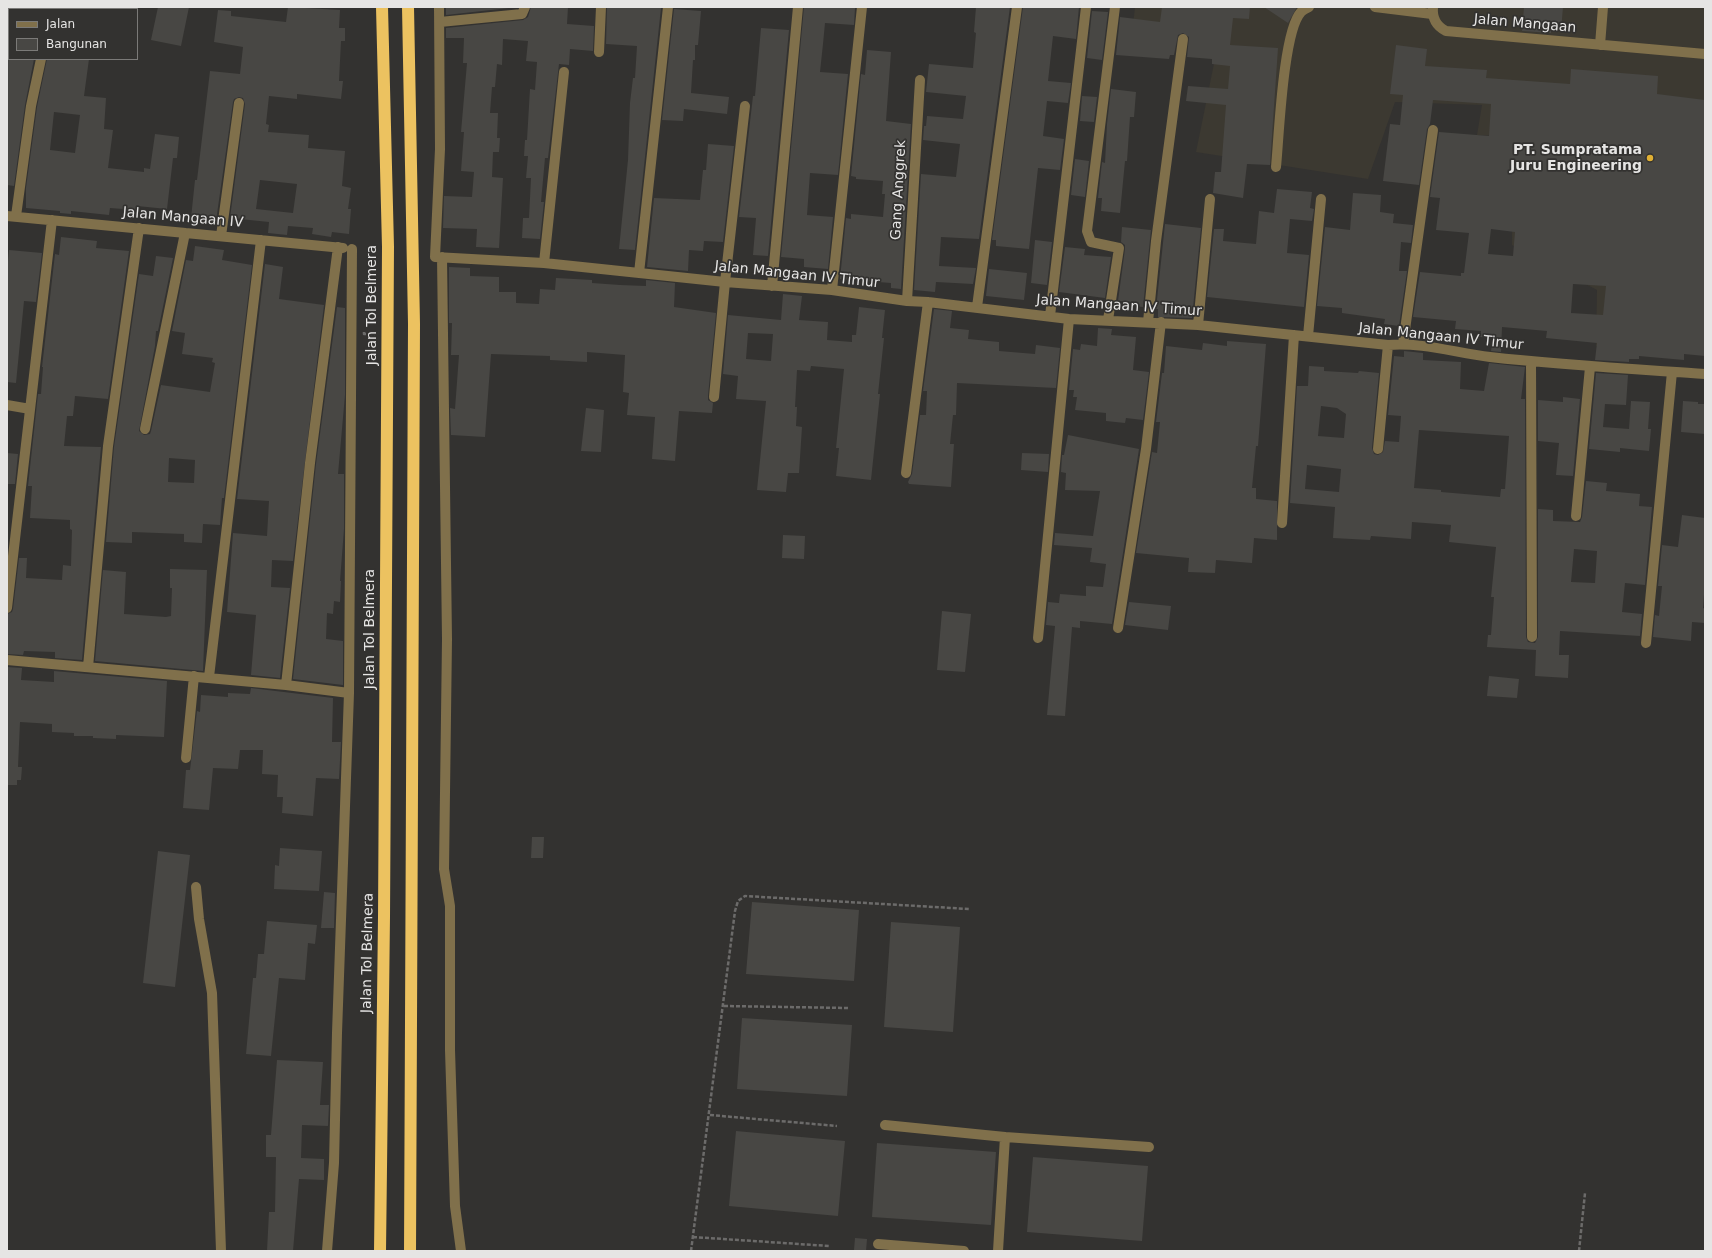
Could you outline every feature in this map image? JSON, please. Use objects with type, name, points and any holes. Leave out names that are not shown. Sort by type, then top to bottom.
[{"type":"highway","name":"Jalan Tol Belmera","points":[[380,1251],[384,917],[388,255],[382,7]]},
{"type":"highway","points":[[408,7],[414,324],[410,1251]]},
{"type":"street","points":[[439,7],[439,257],[447,631],[444,869],[450,906],[450,1050],[455,1206],[461,1251]]},
{"type":"street","points":[[440,22],[522,14],[525,7]]},
{"type":"street","points":[[599,52],[602,7]]},
{"type":"street","points":[[639,272],[668,7]]},
{"type":"street","points":[[772,286],[798,7]]},
{"type":"street","points":[[832,290],[862,7]]},
{"type":"street","points":[[977,307],[1017,7]]},
{"type":"street","points":[[1050,316],[1086,7]]},
{"type":"street","points":[[1108,320],[1119,248],[1091,242],[1087,231],[1115,7]]},
{"type":"street","points":[[1276,167],[1288,46],[1294,26],[1301,12],[1309,7]]},
{"type":"street","name":"Jalan Mangaan","points":[[1375,7],[1432,11],[1438,26],[1446,31],[1705,54]]},
{"type":"street","points":[[1600,45],[1603,7]]},
{"type":"street","points":[[1148,322],[1156,241],[1183,39]]},
{"type":"street","points":[[12,216],[31,106],[41,60]]},
{"type":"street","points":[[544,263],[564,72]]},
{"type":"street","name":"Gang Anggrek","points":[[907,301],[920,80]]},
{"type":"street","points":[[222,236],[239,102]]},
{"type":"street","points":[[714,397],[725,282],[745,106]]},
{"type":"street","points":[[1403,344],[1433,130]]},
{"type":"street","points":[[1198,325],[1210,199]]},
{"type":"street","points":[[1308,336],[1321,199]]},
{"type":"street","name":"Jalan Mangaan IV","points":[[12,216],[338,247],[354,250],[349,693]]},
{"type":"street","points":[[7,608],[52,220]]},
{"type":"street","points":[[88,667],[108,446],[139,228]]},
{"type":"street","points":[[145,429],[185,233]]},
{"type":"street","points":[[209,677],[261,240]]},
{"type":"street","points":[[286,685],[310,463],[338,247]]},
{"type":"street","name":"Jalan Mangaan IV Timur","points":[[439,257],[544,263],[725,282],[832,290],[907,301],[977,307],[1069,319],[1160,322],[1198,325],[1388,345],[1403,344],[1488,357],[1590,367],[1705,374]]},
{"type":"street","points":[[906,473],[928,302]]},
{"type":"street","points":[[1038,638],[1069,319]]},
{"type":"street","points":[[1118,628],[1146,450],[1160,322]]},
{"type":"street","points":[[1282,523],[1294,335]]},
{"type":"street","points":[[1378,449],[1388,345]]},
{"type":"street","points":[[1531,361],[1532,637]]},
{"type":"street","points":[[1576,516],[1590,367]]},
{"type":"street","points":[[1646,643],[1672,372]]},
{"type":"street","points":[[7,405],[30,409]]},
{"type":"street","points":[[7,660],[209,677],[349,693],[334,1163],[327,1251]]},
{"type":"street","points":[[186,758],[194,676]]},
{"type":"street","points":[[196,887],[198,919],[212,993],[221,1251]]},
{"type":"street","points":[[884,1125],[1005,1137],[1149,1147]]},
{"type":"street","points":[[998,1251],[1005,1137]]},
{"type":"street","points":[[878,1244],[964,1251]]},
{"type":"path","points":[[691,1251],[710,1115],[735,911],[738,901],[745,896],[969,909]]},
{"type":"path","points":[[724,1006],[848,1008]]},
{"type":"path","points":[[710,1115],[836,1126]]},
{"type":"path","points":[[1579,1251],[1585,1193]]},
{"type":"path","points":[[693,1237],[829,1246]]},
{"type":"shaded area","points":[[1135,7],[1705,7],[1705,238],[1648,350],[1596,346],[1597,290],[1512,245],[1513,137],[1477,135],[1482,105],[1395,102],[1368,179],[1196,152],[1220,34],[1133,25]]},
{"type":"building","points":[[158,7],[189,7],[181,46],[151,40]]},
{"type":"building","points":[[288,7],[340,10],[339,28],[345,28],[345,41],[341,41],[339,81],[343,81],[341,99],[297,94],[297,99],[269,96],[266,124],[269,125],[268,132],[309,135],[308,148],[345,151],[342,186],[351,188],[348,209],[351,209],[349,234],[332,232],[331,237],[312,234],[313,228],[288,226],[287,235],[268,233],[269,222],[230,218],[245,104],[243,98],[239,97],[234,99],[233,102],[216,221],[191,218],[210,71],[240,74],[243,47],[214,42],[218,10],[231,11],[231,16],[286,22]],"holes":[[[260,180],[297,184],[293,213],[256,209]]]},
{"type":"building","points":[[446,7],[518,7],[446,15]]},
{"type":"building","points":[[531,7],[568,7],[567,24],[594,26],[593,51],[570,49],[569,65],[559,64],[548,158],[545,158],[541,202],[544,202],[540,239],[522,238],[523,218],[529,218],[531,178],[526,178],[528,156],[524,156],[525,140],[527,140],[530,89],[535,90],[537,62],[526,61],[528,41],[503,39],[502,65],[497,64],[495,87],[492,87],[490,113],[498,113],[497,138],[500,138],[499,152],[493,152],[492,177],[503,178],[499,248],[476,247],[477,229],[443,228],[444,196],[472,197],[474,172],[461,171],[464,132],[461,132],[467,63],[463,63],[464,38],[446,38],[446,28],[523,20],[528,17]]},
{"type":"building","points":[[607,7],[661,8],[635,250],[619,249],[628,160],[630,103],[633,78],[635,78],[637,46],[606,44]]},
{"type":"building","points":[[804,7],[855,8],[854,25],[825,23],[820,72],[848,74],[838,175],[810,173],[807,215],[833,217],[828,269],[804,267],[804,259],[781,257]]},
{"type":"building","points":[[976,7],[1010,7],[979,239],[941,237],[939,266],[976,268],[973,284],[936,282],[935,292],[914,290],[921,174],[956,177],[960,144],[923,140],[924,126],[926,126],[927,116],[963,119],[966,96],[926,92],[929,64],[973,68],[976,33],[974,32]]},
{"type":"building","points":[[1023,7],[1079,7],[1076,39],[1053,36],[1048,81],[1071,83],[1068,103],[1047,101],[1043,136],[1064,139],[1060,170],[1038,168],[1029,249],[996,246],[996,240],[992,240]]},
{"type":"building","points":[[1162,7],[1250,7],[1249,19],[1233,18],[1230,45],[1278,48],[1270,165],[1247,164],[1243,198],[1213,193],[1215,172],[1221,172],[1226,105],[1186,101],[1188,86],[1228,89],[1230,66],[1212,64],[1212,59],[1187,57],[1189,37],[1183,33],[1178,35],[1174,55],[1170,55],[1169,59],[1116,55],[1120,17],[1160,22]]},
{"type":"building","points":[[1264,7],[1297,7],[1288,23]]},
{"type":"building","points":[[1524,7],[1563,7],[1561,31],[1551,31],[1551,33],[1522,31]]},
{"type":"building","points":[[674,9],[701,11],[698,45],[695,45],[695,60],[693,60],[691,93],[729,97],[727,114],[684,109],[683,121],[662,120]]},
{"type":"building","points":[[1092,11],[1108,12],[1102,60],[1087,58]]},
{"type":"building","points":[[761,28],[789,30],[768,256],[753,255],[756,218],[739,217],[753,96],[755,96]]},
{"type":"building","points":[[1396,45],[1427,49],[1425,66],[1487,70],[1486,78],[1570,84],[1571,69],[1658,76],[1657,94],[1705,100],[1705,356],[1684,354],[1684,360],[1639,356],[1639,359],[1629,359],[1629,362],[1595,360],[1597,343],[1546,338],[1547,331],[1502,327],[1501,352],[1491,351],[1493,338],[1480,337],[1481,331],[1455,329],[1456,321],[1413,317],[1420,272],[1461,276],[1461,273],[1464,273],[1469,233],[1436,230],[1440,198],[1430,197],[1439,132],[1489,136],[1491,104],[1433,100],[1430,124],[1427,129],[1419,185],[1383,181],[1390,124],[1400,125],[1403,95],[1390,94]],"holes":[[[1491,229],[1515,232],[1513,256],[1488,254]],[[1573,284],[1606,286],[1603,315],[1571,313]]]},
{"type":"building","points":[[867,50],[891,52],[886,121],[911,124],[901,289],[891,288],[891,283],[840,279],[846,218],[851,219],[851,214],[883,217],[885,194],[882,194],[883,181],[856,179],[856,177],[851,176],[861,74],[865,75]]},
{"type":"building","points":[[7,59],[34,60],[25,105],[14,186],[7,185]]},
{"type":"building","points":[[47,60],[89,60],[84,96],[106,98],[104,129],[113,130],[108,168],[144,172],[144,168],[150,169],[155,134],[179,137],[177,158],[173,158],[167,209],[137,206],[136,210],[110,208],[109,215],[71,211],[71,214],[60,213],[60,211],[26,208],[26,188],[37,107]],"holes":[[[54,112],[80,115],[75,153],[50,150]]]},
{"type":"building","points":[[1111,89],[1136,92],[1134,117],[1130,117],[1127,161],[1125,161],[1120,213],[1101,211],[1102,198],[1098,198],[1102,162],[1105,163]]},
{"type":"building","points":[[1082,96],[1097,97],[1094,122],[1080,121]]},
{"type":"building","points":[[708,144],[734,146],[723,242],[704,241],[703,251],[689,250],[688,271],[647,267],[654,198],[700,200],[703,170],[706,170]]},
{"type":"building","points":[[1075,159],[1089,161],[1085,197],[1071,195]]},
{"type":"building","points":[[1277,189],[1312,192],[1310,208],[1314,209],[1312,221],[1290,219],[1287,253],[1309,255],[1304,307],[1207,297],[1214,229],[1224,229],[1223,241],[1256,244],[1259,211],[1274,213]]},
{"type":"building","points":[[1353,193],[1381,195],[1380,212],[1394,214],[1393,223],[1413,225],[1411,243],[1401,242],[1399,271],[1407,271],[1399,326],[1384,324],[1385,319],[1342,313],[1342,308],[1317,306],[1325,227],[1350,230]]},
{"type":"building","points":[[1165,224],[1201,228],[1192,318],[1158,317],[1158,309],[1156,309]]},
{"type":"building","points":[[1122,227],[1151,230],[1143,307],[1132,306],[1133,302],[1118,301],[1125,249],[1125,245],[1121,242]]},
{"type":"building","points":[[61,237],[97,241],[96,248],[129,251],[108,399],[75,396],[73,416],[67,416],[64,446],[101,447],[82,660],[55,658],[55,652],[24,651],[23,655],[7,654],[7,614],[12,612],[13,609],[19,558],[27,558],[26,578],[62,580],[63,565],[71,566],[72,530],[70,529],[70,520],[30,518],[32,486],[28,486],[38,394],[41,394],[42,367],[55,254],[59,255]]},
{"type":"building","points":[[1035,240],[1052,242],[1047,285],[1031,283]]},
{"type":"building","points":[[195,246],[224,250],[222,260],[252,265],[224,498],[222,498],[220,525],[203,524],[202,543],[184,542],[184,534],[132,532],[132,543],[106,542],[114,447],[139,274],[153,276],[156,256],[173,258],[158,331],[156,331],[155,346],[139,431],[144,435],[150,434],[161,385],[210,392],[215,363],[212,362],[213,358],[182,354],[185,333],[172,331],[186,260],[193,261]],"holes":[[[169,458],[195,460],[194,483],[168,482]]]},
{"type":"building","points":[[1065,247],[1085,249],[1084,255],[1111,257],[1105,298],[1059,292]]},
{"type":"building","points":[[9,250],[42,253],[36,302],[24,301],[16,383],[7,382],[7,272]]},
{"type":"building","points":[[265,264],[283,267],[279,299],[324,305],[293,561],[272,560],[271,587],[290,588],[280,678],[251,675],[256,615],[227,612],[233,533],[267,536],[269,501],[237,499]]},
{"type":"building","points":[[449,267],[470,268],[470,276],[499,277],[499,292],[516,292],[516,303],[539,304],[540,289],[555,290],[556,278],[592,280],[592,283],[620,285],[646,286],[646,280],[675,283],[674,307],[716,313],[708,396],[708,400],[713,403],[712,413],[679,411],[675,461],[652,459],[655,417],[627,415],[629,393],[623,392],[625,355],[587,352],[587,362],[550,360],[550,356],[491,354],[485,437],[451,435],[450,408],[455,409],[459,355],[451,355],[452,323],[449,323]]},
{"type":"building","points":[[989,269],[1027,273],[1024,300],[986,296]]},
{"type":"building","points":[[783,294],[802,296],[799,320],[828,322],[827,340],[852,342],[852,335],[856,335],[859,307],[885,310],[882,338],[884,338],[878,394],[880,394],[871,480],[836,476],[839,448],[836,448],[844,369],[811,366],[810,371],[797,370],[795,407],[797,407],[796,426],[802,427],[799,473],[788,473],[786,492],[757,490],[766,401],[736,399],[738,376],[723,374],[728,315],[781,320]],"holes":[[[748,333],[773,334],[771,361],[746,359]]]},
{"type":"building","points":[[337,307],[345,308],[345,395],[338,474],[344,474],[344,529],[340,602],[334,601],[333,614],[327,613],[326,639],[343,641],[343,685],[293,679],[316,464]]},
{"type":"building","points":[[934,309],[952,311],[950,328],[969,330],[968,339],[999,342],[999,351],[1035,354],[1036,345],[1060,348],[1056,388],[957,383],[956,415],[953,415],[950,444],[954,444],[951,487],[909,484],[908,482],[912,474],[920,415],[926,415],[927,391],[923,391]]},
{"type":"building","points":[[1098,328],[1112,329],[1111,335],[1136,337],[1133,370],[1149,372],[1143,420],[1126,418],[1125,423],[1106,421],[1106,413],[1075,410],[1077,397],[1073,397],[1074,390],[1069,390],[1073,349],[1080,350],[1081,344],[1097,346]]},
{"type":"building","points":[[1227,341],[1266,344],[1258,446],[1256,446],[1252,488],[1256,488],[1256,499],[1277,501],[1277,540],[1254,538],[1252,563],[1216,560],[1215,573],[1188,572],[1189,558],[1136,553],[1152,452],[1157,453],[1160,422],[1156,422],[1162,373],[1164,373],[1166,346],[1202,350],[1203,343],[1227,346]]},
{"type":"building","points":[[1404,351],[1423,353],[1423,360],[1461,362],[1460,389],[1484,391],[1489,363],[1525,367],[1521,399],[1525,399],[1526,637],[1528,642],[1535,643],[1538,637],[1538,509],[1553,510],[1553,521],[1580,522],[1582,517],[1586,481],[1607,483],[1606,491],[1640,494],[1639,506],[1652,507],[1645,585],[1625,583],[1622,612],[1642,614],[1640,636],[1560,631],[1559,655],[1569,655],[1568,678],[1535,676],[1536,650],[1487,647],[1488,635],[1491,635],[1494,597],[1491,597],[1496,547],[1449,542],[1451,525],[1412,522],[1411,539],[1371,536],[1370,540],[1333,538],[1335,507],[1290,503],[1297,386],[1308,386],[1309,366],[1324,367],[1324,371],[1358,373],[1359,371],[1379,373],[1372,448],[1374,454],[1378,455],[1383,452],[1385,441],[1399,442],[1401,416],[1388,415],[1394,356],[1404,357]],"holes":[[[1321,406],[1337,408],[1346,414],[1344,438],[1318,436]],[[1419,430],[1509,436],[1505,489],[1501,489],[1500,497],[1414,488]],[[1307,465],[1341,469],[1339,492],[1305,489]],[[1574,549],[1597,551],[1595,583],[1571,582]]]},
{"type":"building","points":[[1596,373],[1628,375],[1626,405],[1605,404],[1603,427],[1629,429],[1631,401],[1650,402],[1648,429],[1651,429],[1649,451],[1620,448],[1620,452],[1589,449]]},
{"type":"building","points":[[1563,397],[1580,399],[1573,476],[1556,475],[1559,443],[1538,441],[1538,400],[1563,402]]},
{"type":"building","points":[[1683,401],[1705,404],[1705,434],[1681,432]]},
{"type":"building","points":[[586,408],[604,410],[601,452],[581,451]]},
{"type":"building","points":[[1068,435],[1139,449],[1112,624],[1080,621],[1080,628],[1072,627],[1065,716],[1047,715],[1055,626],[1046,625],[1048,602],[1059,603],[1060,594],[1086,596],[1086,586],[1103,587],[1106,564],[1090,562],[1092,548],[1054,545],[1055,533],[1093,536],[1100,491],[1065,490],[1066,473],[1061,472],[1062,455],[1064,455]]},
{"type":"building","points":[[7,453],[18,454],[15,484],[7,484]]},
{"type":"building","points":[[1022,453],[1049,454],[1048,472],[1021,470]]},
{"type":"building","points":[[1682,515],[1705,518],[1705,582],[1703,608],[1705,609],[1705,623],[1692,622],[1691,641],[1653,637],[1655,615],[1659,616],[1662,586],[1658,586],[1662,545],[1678,547]]},
{"type":"building","points":[[783,535],[805,536],[804,559],[782,558]]},
{"type":"building","points":[[170,569],[207,570],[203,671],[95,661],[103,570],[126,572],[124,614],[166,617],[171,616],[172,588],[170,588]]},
{"type":"building","points":[[1129,602],[1171,606],[1168,630],[1125,625]]},
{"type":"building","points":[[942,611],[971,614],[965,672],[937,670]]},
{"type":"building","points":[[7,667],[22,668],[21,680],[54,682],[54,671],[167,681],[164,737],[116,735],[116,739],[93,738],[93,736],[74,736],[74,733],[52,732],[52,724],[20,722],[18,767],[22,767],[21,780],[17,780],[17,785],[7,785]]},
{"type":"building","points":[[1489,676],[1519,679],[1517,698],[1487,696]]},
{"type":"building","points":[[251,688],[333,698],[332,742],[341,742],[339,779],[316,778],[313,816],[282,813],[283,797],[277,797],[278,775],[262,774],[263,750],[240,750],[238,769],[213,768],[209,810],[183,808],[186,770],[190,770],[197,711],[200,712],[201,695],[228,697],[228,693],[250,694]]},
{"type":"building","points":[[532,837],[544,837],[543,858],[531,858]]},
{"type":"building","points":[[280,848],[322,851],[319,891],[274,889],[275,865],[279,866]]},
{"type":"building","points":[[158,851],[190,855],[175,987],[143,983]]},
{"type":"building","points":[[324,892],[335,893],[334,928],[321,928]]},
{"type":"building","points":[[752,902],[859,910],[854,981],[746,974]]},
{"type":"building","points":[[267,921],[317,925],[315,944],[308,943],[305,980],[279,978],[271,1056],[246,1054],[253,978],[256,978],[258,954],[264,954]]},
{"type":"building","points":[[891,922],[960,927],[953,1032],[884,1027]]},
{"type":"building","points":[[742,1018],[852,1025],[847,1096],[737,1089]]},
{"type":"building","points":[[277,1060],[323,1062],[320,1105],[329,1105],[328,1126],[302,1125],[301,1158],[324,1159],[324,1180],[299,1179],[293,1251],[267,1251],[269,1212],[275,1212],[276,1157],[266,1157],[266,1135],[271,1135]]},
{"type":"building","points":[[736,1131],[845,1141],[838,1216],[729,1206]]},
{"type":"building","points":[[877,1143],[996,1152],[991,1225],[872,1217]]},
{"type":"building","points":[[1033,1157],[1148,1166],[1142,1241],[1027,1232]]},
{"type":"building","points":[[855,1238],[867,1239],[866,1251],[854,1250]]},
{"type":"place","name":"PT. Sumpratama Juru Engineering","points":[[1650,158]]}]
